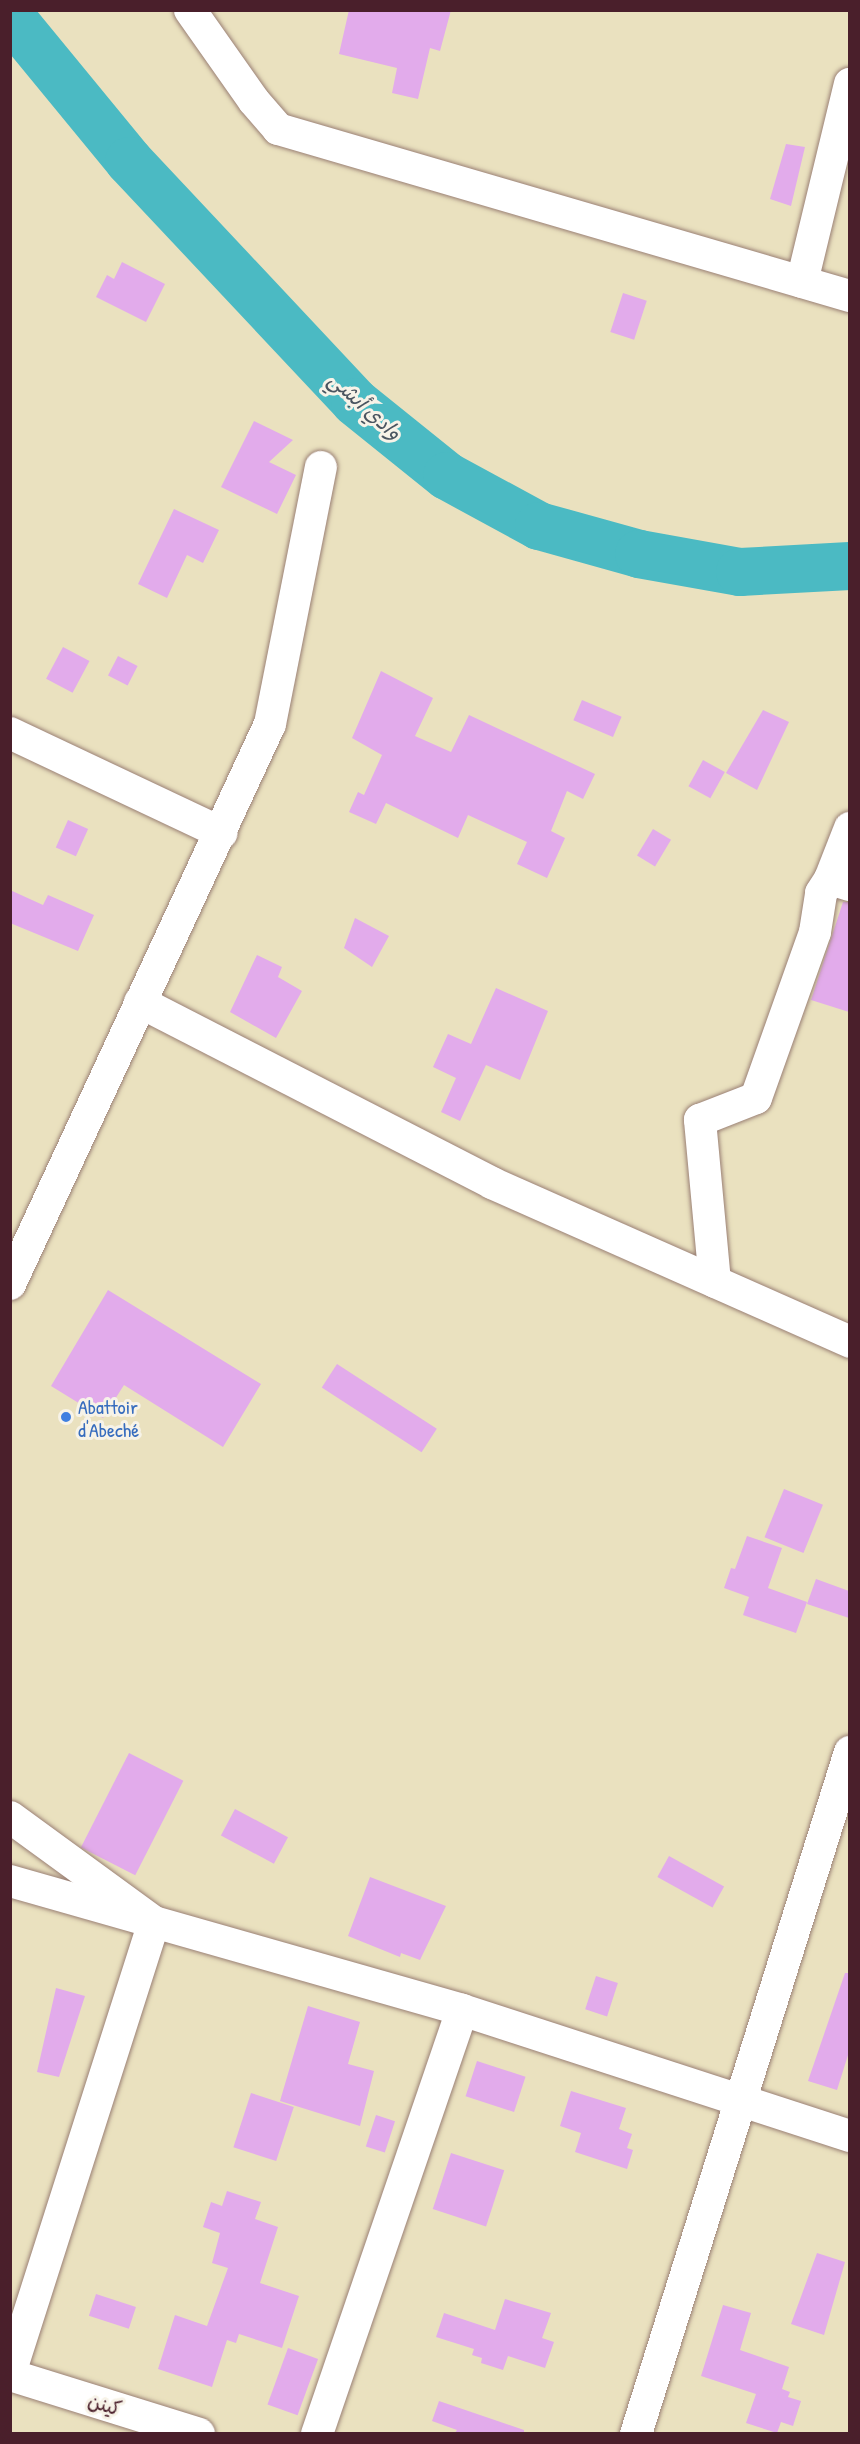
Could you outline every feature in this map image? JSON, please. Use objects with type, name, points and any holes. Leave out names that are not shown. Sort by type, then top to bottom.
[{"type":"street","points":[[190,10],[254,101],[278,129],[849,296]]},
{"type":"street","points":[[802,282],[849,84]]},
{"type":"street","points":[[10,1284],[140,1002],[222,833],[270,724],[321,467]]},
{"type":"street","points":[[10,734],[222,833]]},
{"type":"street","points":[[715,1282],[700,1120],[756,1098],[815,932],[821,893],[840,882],[849,828]]},
{"type":"street","points":[[140,1002],[492,1183],[849,1342]]},
{"type":"street","points":[[636,2433],[743,2100],[849,1752]]},
{"type":"street","points":[[10,1817],[154,1922]]},
{"type":"street","points":[[10,1881],[462,2010],[849,2136]]},
{"type":"street","points":[[10,2374],[154,1922]]},
{"type":"street","points":[[317,2433],[462,2010]]},
{"type":"street","name":"كينن","points":[[10,2374],[199,2433]]},
{"type":"building","points":[[349,10],[451,10],[440,51],[430,48],[418,99],[392,93],[397,68],[339,54]]},
{"type":"building","points":[[786,144],[805,147],[791,206],[770,199]]},
{"type":"building","points":[[122,262],[165,284],[146,322],[96,297],[107,275],[114,279]]},
{"type":"building","points":[[623,293],[647,301],[634,340],[610,332]]},
{"type":"building","points":[[254,421],[293,440],[269,462],[296,475],[277,514],[221,487]]},
{"type":"building","points":[[174,509],[219,530],[203,563],[187,555],[167,598],[138,584]]},
{"type":"building","points":[[63,647],[89,661],[73,693],[46,679]]},
{"type":"building","points":[[118,656],[138,666],[128,686],[108,676]]},
{"type":"building","points":[[381,671],[433,698],[415,736],[451,752],[469,715],[595,774],[583,799],[567,791],[551,831],[565,838],[547,878],[517,864],[527,842],[468,815],[458,838],[386,803],[376,824],[349,812],[358,792],[364,795],[382,755],[352,738]]},
{"type":"building","points":[[582,700],[622,717],[613,737],[573,720]]},
{"type":"building","points":[[763,710],[789,722],[757,790],[726,773]]},
{"type":"building","points":[[703,760],[725,772],[710,798],[688,786]]},
{"type":"building","points":[[68,820],[88,829],[76,856],[56,847]]},
{"type":"building","points":[[653,829],[671,840],[655,866],[637,856]]},
{"type":"building","points":[[10,890],[43,905],[48,895],[94,915],[78,951],[10,923]]},
{"type":"building","points":[[843,902],[849,902],[849,1012],[811,1000]]},
{"type":"building","points":[[355,918],[389,936],[372,967],[344,948]]},
{"type":"building","points":[[257,955],[282,967],[278,977],[302,991],[276,1038],[230,1012]]},
{"type":"building","points":[[496,988],[548,1011],[520,1080],[486,1065],[460,1121],[441,1112],[456,1078],[433,1067],[448,1034],[471,1044]]},
{"type":"building","points":[[108,1290],[261,1384],[223,1447],[124,1385],[103,1418],[51,1386]]},
{"type":"building","points":[[337,1364],[437,1429],[422,1452],[322,1387]]},
{"type":"building","points":[[784,1489],[823,1505],[803,1553],[765,1537]]},
{"type":"building","points":[[747,1536],[782,1548],[768,1588],[807,1602],[796,1633],[743,1615],[749,1597],[724,1588],[731,1568],[735,1569]]},
{"type":"building","points":[[816,1579],[849,1591],[849,1618],[807,1604]]},
{"type":"building","points":[[129,1753],[183,1781],[135,1875],[81,1847]]},
{"type":"building","points":[[235,1809],[288,1837],[274,1864],[221,1835]]},
{"type":"building","points":[[669,1856],[724,1887],[712,1908],[657,1877]]},
{"type":"building","points":[[370,1877],[446,1906],[420,1960],[401,1953],[400,1957],[348,1936]]},
{"type":"building","points":[[845,1973],[849,1973],[849,2052],[837,2090],[808,2081]]},
{"type":"building","points":[[596,1976],[618,1983],[607,2016],[585,2009]]},
{"type":"building","points":[[56,1988],[85,1996],[59,2077],[37,2072]]},
{"type":"building","points":[[308,2006],[360,2022],[348,2064],[374,2071],[360,2126],[280,2101]]},
{"type":"building","points":[[477,2061],[526,2077],[514,2112],[466,2096]]},
{"type":"building","points":[[571,2091],[626,2108],[619,2129],[632,2134],[627,2148],[633,2150],[627,2169],[575,2152],[581,2133],[560,2126]]},
{"type":"building","points":[[251,2093],[294,2107],[276,2161],[233,2147]]},
{"type":"building","points":[[376,2115],[395,2121],[385,2153],[366,2146]]},
{"type":"building","points":[[451,2153],[504,2170],[486,2226],[433,2209]]},
{"type":"building","points":[[227,2191],[261,2202],[255,2219],[278,2227],[260,2283],[299,2296],[282,2348],[239,2334],[236,2343],[227,2340],[212,2387],[158,2369],[175,2315],[207,2326],[228,2268],[212,2263],[220,2233],[203,2227],[211,2202],[222,2206]]},
{"type":"building","points":[[817,2253],[845,2262],[824,2335],[791,2324]]},
{"type":"building","points":[[96,2294],[136,2307],[129,2329],[89,2316]]},
{"type":"building","points":[[505,2299],[551,2313],[542,2338],[554,2342],[545,2368],[508,2356],[503,2370],[481,2363],[482,2358],[472,2355],[474,2349],[436,2337],[444,2313],[495,2330]]},
{"type":"building","points":[[723,2305],[751,2313],[740,2350],[789,2367],[782,2389],[790,2392],[788,2397],[801,2401],[793,2426],[781,2422],[777,2433],[746,2423],[756,2394],[701,2376]]},
{"type":"building","points":[[288,2348],[318,2359],[298,2415],[267,2404]]},
{"type":"building","points":[[439,2401],[524,2430],[524,2433],[455,2433],[457,2430],[432,2421]]},
{"type":"waterway","name":"وادي أبشي","points":[[10,16],[129,161],[355,402],[447,476],[539,526],[639,554],[740,572],[850,566]]},
{"type":"place","name":"Abattoir d'Abeché","points":[[66,1417]]}]
